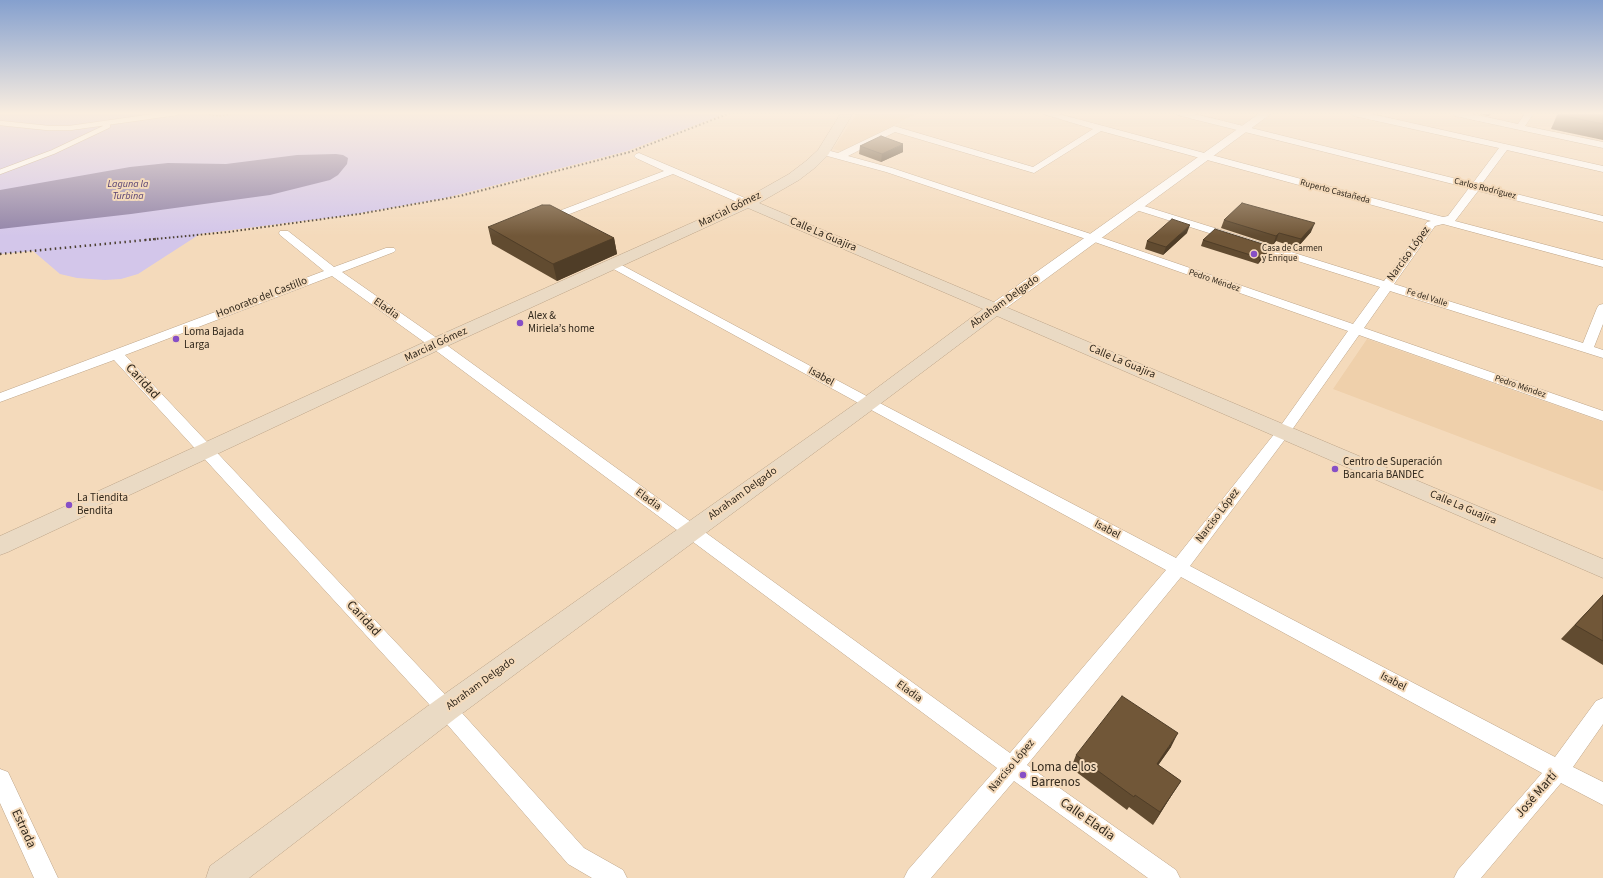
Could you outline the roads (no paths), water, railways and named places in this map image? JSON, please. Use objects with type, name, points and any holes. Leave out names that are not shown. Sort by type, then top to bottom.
[{"type":"main road","name":"Marcial Gómez","points":[[0,546],[436,344],[748,202],[794,177],[812,164],[821,154]]},
{"type":"main road","name":"Calle La Guajira","points":[[748,202],[1603,569]]},
{"type":"main road","name":"Abraham Delgado","points":[[222,878],[446,709],[869,403],[996,308]]},
{"type":"street","name":"Pedro Méndez","points":[[831,154],[889,170],[1093,238],[1603,416]]},
{"type":"street","points":[[840,156],[844,154]]},
{"type":"street","points":[[979,154],[1034,170],[1059,154]]},
{"type":"street","name":"Ruperto Castañeda","points":[[1192,154],[1603,264]]},
{"type":"street","name":"Abraham Delgado","points":[[996,308],[1211,154]]},
{"type":"street","name":"Carlos Rodríguez","points":[[1344,154],[1603,219]]},
{"type":"street","name":"Narciso López","points":[[916,878],[1012,767],[1178,568],[1284,431],[1431,224],[1440,220],[1452,218],[1500,154]]},
{"type":"street","points":[[1536,154],[1603,169]]},
{"type":"street","name":"Calle La Guajira","points":[[639,156],[748,202]]},
{"type":"street","points":[[550,218],[672,171]]},
{"type":"street","name":"Fe del Valle","points":[[1138,207],[1603,354]]},
{"type":"street","name":"Eladia","points":[[284,233],[332,271],[436,344],[1012,767]]},
{"type":"street","name":"Honorato del Castillo","points":[[0,398],[390,250]]},
{"type":"street","name":"Isabel","points":[[612,264],[869,403],[1603,794]]},
{"type":"street","points":[[1587,349],[1603,308]]},
{"type":"street","name":"Caridad","points":[[116,354],[446,709],[576,856],[615,878]]},
{"type":"street","name":"José Martí","points":[[1466,878],[1558,770],[1603,707]]},
{"type":"street","name":"Calle Eladia","points":[[1012,767],[1165,876]]},
{"type":"street","name":"Estrada","points":[[0,779],[46,878]]},
{"type":"lane","points":[[0,172],[48,154]]},
{"type":"water","name":"Laguna la Turbina","points":[[297,155],[343,155],[348,158],[347,164],[338,175],[330,180],[270,195],[131,214],[0,229],[0,190],[130,167],[168,163],[226,164]]},
{"type":"railway","points":[[145,240],[228,232],[359,214],[460,196],[622,154]]},
{"type":"railway","points":[[0,254],[156,239]]},
{"type":"place","name":"Casa de Carmen y Enrique","points":[[1254,254]]},
{"type":"place","name":"Alex & Miriela’s home","points":[[520,323]]},
{"type":"place","name":"Loma Bajada Larga","points":[[176,339]]},
{"type":"place","name":"Centro de Superación Bancaria BANDEC","points":[[1335,469]]},
{"type":"place","name":"La Tiendita Bendita","points":[[69,505]]},
{"type":"place","name":"Loma de los Barrenos","points":[[1023,775]]}]
